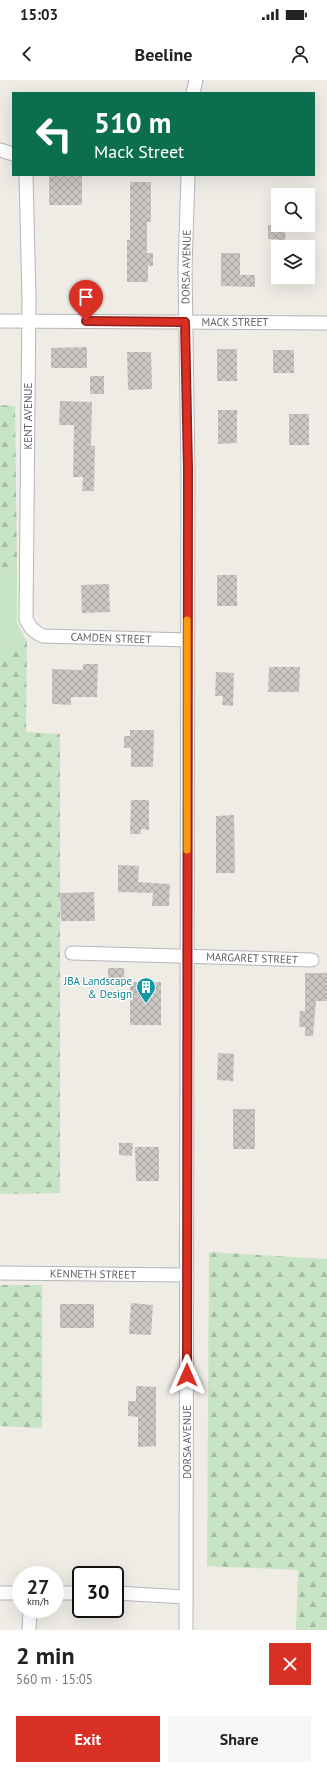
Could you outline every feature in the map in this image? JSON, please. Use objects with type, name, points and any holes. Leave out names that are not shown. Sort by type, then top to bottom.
[{"type":"street","points":[[193,92],[196,80]]},
{"type":"street","points":[[0,150],[12,154]]},
{"type":"street","name":"KENT AVENUE","points":[[26,176],[29,321],[26,619],[30,627],[36,633]]},
{"type":"street","name":"DORSA AVENUE","points":[[186,1630],[188,469],[185,322],[188,176]]},
{"type":"street","name":"MACK STREET","points":[[0,322],[327,323]]},
{"type":"street","name":"CAMDEN STREET","points":[[36,633],[43,636],[187,640]]},
{"type":"street","name":"MARGARET STREET","points":[[72,953],[312,960]]},
{"type":"street","name":"KENNETH STREET","points":[[0,1274],[186,1275]]},
{"type":"street","points":[[0,1593],[12,1593]]},
{"type":"street","points":[[124,1594],[186,1597]]},
{"type":"street","points":[[29,1630],[30,1618]]},
{"type":"green space","points":[[0,405],[15,406],[17,569],[0,580]]},
{"type":"green space","points":[[17,569],[17,623],[27,642],[0,649],[0,580]]},
{"type":"green space","points":[[27,642],[26,732],[60,734],[60,1193],[0,1194],[0,649]]},
{"type":"green space","points":[[209,1252],[327,1259],[327,1630],[296,1630],[298,1570],[207,1566]]},
{"type":"green space","points":[[0,1285],[42,1285],[42,1428],[0,1426]]},
{"type":"building","points":[[49,176],[82,176],[82,205],[49,205]]},
{"type":"building","points":[[130,182],[151,182],[151,222],[147,222],[147,253],[153,253],[153,266],[148,266],[148,282],[127,282],[127,240],[130,240]]},
{"type":"building","points":[[268,225],[271,225],[271,232],[286,232],[285,240],[268,239]]},
{"type":"building","points":[[221,253],[240,253],[240,275],[255,275],[255,287],[221,286]]},
{"type":"building","points":[[87,347],[87,368],[51,368],[51,348]]},
{"type":"building","points":[[217,349],[237,349],[237,381],[217,381]]},
{"type":"building","points":[[273,350],[294,350],[294,373],[273,373]]},
{"type":"building","points":[[127,352],[151,352],[152,389],[128,390]]},
{"type":"building","points":[[90,376],[104,376],[104,394],[90,394]]},
{"type":"building","points":[[60,401],[92,402],[91,446],[95,446],[94,491],[82,491],[83,477],[73,477],[74,425],[59,425]]},
{"type":"building","points":[[218,410],[237,410],[237,443],[218,444]]},
{"type":"building","points":[[289,414],[309,414],[309,445],[289,445]]},
{"type":"building","points":[[217,575],[237,575],[237,606],[217,606]]},
{"type":"building","points":[[109,584],[110,612],[82,613],[81,585]]},
{"type":"building","points":[[83,664],[98,664],[97,697],[71,697],[71,705],[52,704],[52,669],[83,670]]},
{"type":"building","points":[[269,667],[300,667],[299,692],[268,692]]},
{"type":"building","points":[[216,672],[234,673],[233,706],[222,705],[223,696],[215,696]]},
{"type":"building","points":[[130,730],[154,730],[153,767],[131,767],[131,748],[124,748],[124,736],[130,736]]},
{"type":"building","points":[[131,800],[149,800],[149,830],[141,829],[141,834],[130,834]]},
{"type":"building","points":[[234,815],[235,873],[216,873],[216,816]]},
{"type":"building","points":[[118,865],[139,866],[138,882],[170,884],[169,906],[152,906],[153,893],[118,892]]},
{"type":"building","points":[[94,892],[95,921],[61,921],[60,893]]},
{"type":"building","points":[[108,968],[124,968],[125,983],[108,983]]},
{"type":"building","points":[[305,973],[327,973],[327,1001],[316,1001],[313,1036],[305,1036],[305,1027],[299,1027],[300,1011],[305,1011]]},
{"type":"building","name":"JBA Landscape & Design","points":[[130,982],[161,982],[161,1025],[130,1025]]},
{"type":"building","points":[[218,1053],[234,1054],[233,1081],[217,1080]]},
{"type":"building","points":[[233,1109],[255,1109],[255,1149],[233,1149]]},
{"type":"building","points":[[119,1143],[133,1143],[132,1156],[119,1155]]},
{"type":"building","points":[[135,1147],[159,1147],[159,1181],[136,1181]]},
{"type":"building","points":[[131,1303],[153,1305],[151,1335],[129,1334]]},
{"type":"building","points":[[60,1304],[94,1304],[94,1328],[60,1328]]},
{"type":"building","points":[[136,1386],[156,1387],[156,1446],[138,1447],[138,1417],[128,1416],[128,1401],[136,1401]]},
{"type":"slow traffic","points":[[187,620],[187,850]]},
{"type":"place","name":"JBA Landscape & Design","points":[[146,1004]]},
{"type":"route","points":[[86,321],[185,322],[188,469],[186,712],[188,956],[186,1146],[187,1375]]}]
